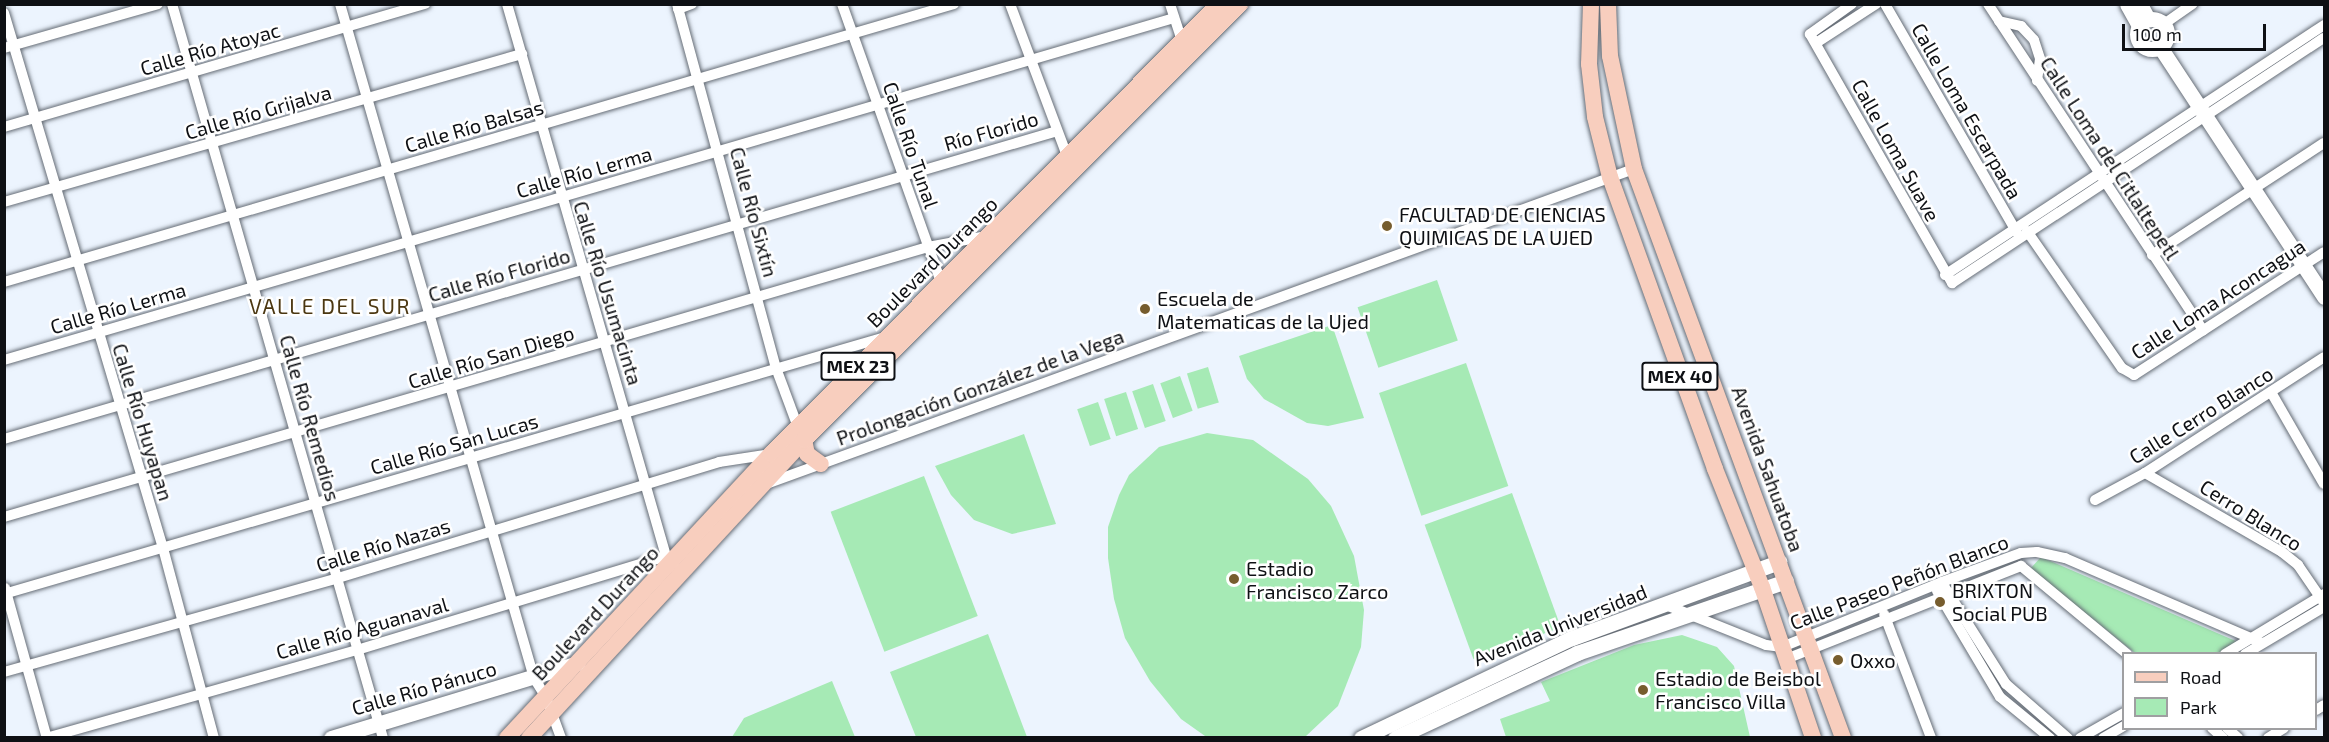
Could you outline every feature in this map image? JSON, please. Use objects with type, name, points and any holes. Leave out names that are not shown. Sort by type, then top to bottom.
[{"type":"main road","name":"Boulevard Durango","points":[[1185,49],[1219,4]]},
{"type":"main road","name":"Boulevard Durango","points":[[507,738],[801,434],[888,336],[944,290],[1185,49],[1240,4]]},
{"type":"main road","name":"Avenida Sahuatoba","points":[[1608,4],[1610,56],[1634,169],[1843,738]]},
{"type":"main road","name":"MEX 40","points":[[1590,6],[1589,64],[1593,106],[1610,177],[1762,587],[1813,738]]},
{"type":"main road","name":"Boulevard Durango","points":[[752,485],[771,454],[801,434],[913,330],[988,236],[1070,164]]},
{"type":"main road","points":[[801,434],[807,454],[821,464]]},
{"type":"main road","name":"Boulevard Durango","points":[[529,738],[598,662],[674,563]]},
{"type":"street","points":[[10,46],[158,4]]},
{"type":"street","name":"Calle Río Remedios","points":[[172,4],[382,730]]},
{"type":"street","points":[[340,4],[534,678],[546,697],[561,738]]},
{"type":"street","name":"Calle Río Atoyac","points":[[4,127],[425,4]]},
{"type":"street","name":"Calle Río Usumacinta","points":[[507,4],[561,198],[647,486],[674,563]]},
{"type":"street","points":[[677,7],[692,4]]},
{"type":"street","name":"Calle Río Tunal","points":[[842,4],[878,105],[900,176],[944,290]]},
{"type":"street","name":"Calle Río Balsas","points":[[4,282],[954,4]]},
{"type":"street","points":[[1010,4],[1070,164]]},
{"type":"street","points":[[1170,4],[1185,49]]},
{"type":"street","name":"Calle Loma Suave","points":[[1852,4],[1810,31],[1949,279],[2020,231]]},
{"type":"street","points":[[1815,43],[1876,4]]},
{"type":"street","name":"Calle Loma Escarpada","points":[[1885,4],[2020,231],[2130,374]]},
{"type":"street","name":"Calle Loma del Citlaltepetl","points":[[1988,4],[2100,178],[2203,330]]},
{"type":"street","points":[[2127,4],[2143,22],[2164,24],[2193,4]]},
{"type":"street","points":[[2140,4],[2143,22],[2139,43],[2149,49],[2160,47],[2167,39],[2164,24]]},
{"type":"street","name":"Calle Río Sixtín","points":[[677,7],[719,152],[776,368],[801,434]]},
{"type":"street","name":"Calle Río Huyapan","points":[[4,13],[10,46],[37,118],[140,478],[163,548],[214,738]]},
{"type":"street","name":"Calle Río Lerma","points":[[4,360],[1174,18]]},
{"type":"street","points":[[1999,21],[2020,26],[2034,40],[2040,59],[2037,81]]},
{"type":"street","points":[[2020,231],[2201,111],[2325,25]]},
{"type":"street","points":[[2201,111],[2325,38]]},
{"type":"street","points":[[2160,47],[2325,297]]},
{"type":"street","name":"Calle Río Grijalva","points":[[4,202],[522,54]]},
{"type":"street","name":"Río Florido","points":[[900,176],[1057,131]]},
{"type":"street","points":[[2152,255],[2325,143]]},
{"type":"street","name":"Prolongación González de la Vega","points":[[752,485],[821,464],[1634,169]]},
{"type":"street","name":"Calle Río Florido","points":[[4,439],[900,176]]},
{"type":"street","name":"Calle Río San Diego","points":[[4,517],[928,247],[988,236]]},
{"type":"street","name":"Calle Loma Aconcagua","points":[[2130,374],[2140,373],[2325,252]]},
{"type":"street","name":"Calle Río San Lucas","points":[[5,592],[913,330]]},
{"type":"street","name":"Calle Cerro Blanco","points":[[2095,500],[2145,473],[2325,357]]},
{"type":"street","points":[[2271,392],[2325,484]]},
{"type":"street","name":"Calle Río Nazas","points":[[4,672],[338,578],[737,457],[771,454]]},
{"type":"street","name":"Cerro Blanco","points":[[2145,473],[2282,552],[2324,600]]},
{"type":"street","points":[[2021,553],[2020,566],[2125,652]]},
{"type":"street","name":"Calle Paseo Peñón Blanco","points":[[1810,645],[1886,620],[1940,589],[2021,553],[2065,558],[2262,643]]},
{"type":"street","name":"Avenida Universidad","points":[[1361,738],[1666,605],[1779,562]]},
{"type":"street","name":"Calle Río Aguanaval","points":[[46,737],[357,650],[512,603],[674,563]]},
{"type":"street","name":"Calle Paseo Peñón Blanco","points":[[1810,645],[1882,609],[1940,589],[2020,566]]},
{"type":"street","name":"Avenida Universidad","points":[[1395,738],[1575,646],[1686,614],[1786,580]]},
{"type":"street","points":[[1940,589],[2000,697],[2050,738]]},
{"type":"street","points":[[1940,589],[2006,684],[2068,738]]},
{"type":"street","points":[[5,592],[46,737]]},
{"type":"street","points":[[2228,652],[2324,600]]},
{"type":"street","points":[[2248,652],[2324,600]]},
{"type":"street","points":[[1666,605],[1784,653],[1810,645]]},
{"type":"street","points":[[1882,609],[1931,738]]},
{"type":"street","name":"Calle Río Pánuco","points":[[331,738],[382,730],[579,663],[598,662]]},
{"type":"street","points":[[2080,738],[2122,714]]},
{"type":"street","points":[[2103,738],[2122,727]]},
{"type":"street","points":[[2268,738],[2282,730]]},
{"type":"green space","points":[[1437,280],[1458,341],[1378,368],[1358,307]]},
{"type":"green space","points":[[1332,325],[1364,418],[1328,426],[1307,423],[1264,399],[1247,379],[1239,356]]},
{"type":"green space","points":[[1466,363],[1508,486],[1421,516],[1379,393]]},
{"type":"green space","points":[[1208,367],[1219,402],[1198,409],[1187,373]]},
{"type":"green space","points":[[1180,376],[1193,411],[1173,418],[1160,383]]},
{"type":"green space","points":[[1153,384],[1166,421],[1145,428],[1132,391]]},
{"type":"green space","points":[[1126,392],[1138,429],[1116,436],[1104,399]]},
{"type":"green space","points":[[1098,402],[1111,439],[1090,446],[1077,409]]},
{"type":"green space","name":"Estadio Francisco Zarco","points":[[1207,433],[1253,440],[1308,479],[1331,506],[1354,556],[1364,610],[1361,647],[1338,706],[1305,737],[1205,736],[1181,719],[1150,681],[1125,638],[1114,599],[1108,558],[1108,527],[1119,495],[1129,475],[1159,447]]},
{"type":"green space","points":[[1024,434],[1056,524],[1012,534],[974,520],[951,495],[935,466]]},
{"type":"green space","points":[[924,476],[978,616],[884,652],[831,512]]},
{"type":"green space","points":[[1512,493],[1561,627],[1474,659],[1425,525]]},
{"type":"green space","points":[[2041,557],[2238,642],[2220,652],[2134,652],[2030,569]]},
{"type":"green space","points":[[988,634],[1027,737],[916,737],[890,672]]},
{"type":"green space","name":"Estadio de Beisbol Francisco Villa","points":[[1682,635],[1717,647],[1734,666],[1750,737],[1506,737],[1500,719],[1550,701],[1541,682],[1634,645]]},
{"type":"green space","points":[[832,681],[855,737],[732,737],[744,718]]},
{"type":"place","name":"FACULTAD DE CIENCIAS QUIMICAS DE LA UJED","points":[[1387,226]]},
{"type":"place","name":"Escuela de Matematicas de la Ujed","points":[[1145,309]]},
{"type":"place","name":"Estadio Francisco Zarco","points":[[1234,579]]},
{"type":"place","name":"BRIXTON Social PUB","points":[[1940,602]]},
{"type":"place","name":"Oxxo","points":[[1838,660]]},
{"type":"place","name":"Estadio de Beisbol Francisco Villa","points":[[1643,690]]},
{"type":"district","name":"VALLE DEL SUR","points":[[330,306]]}]
